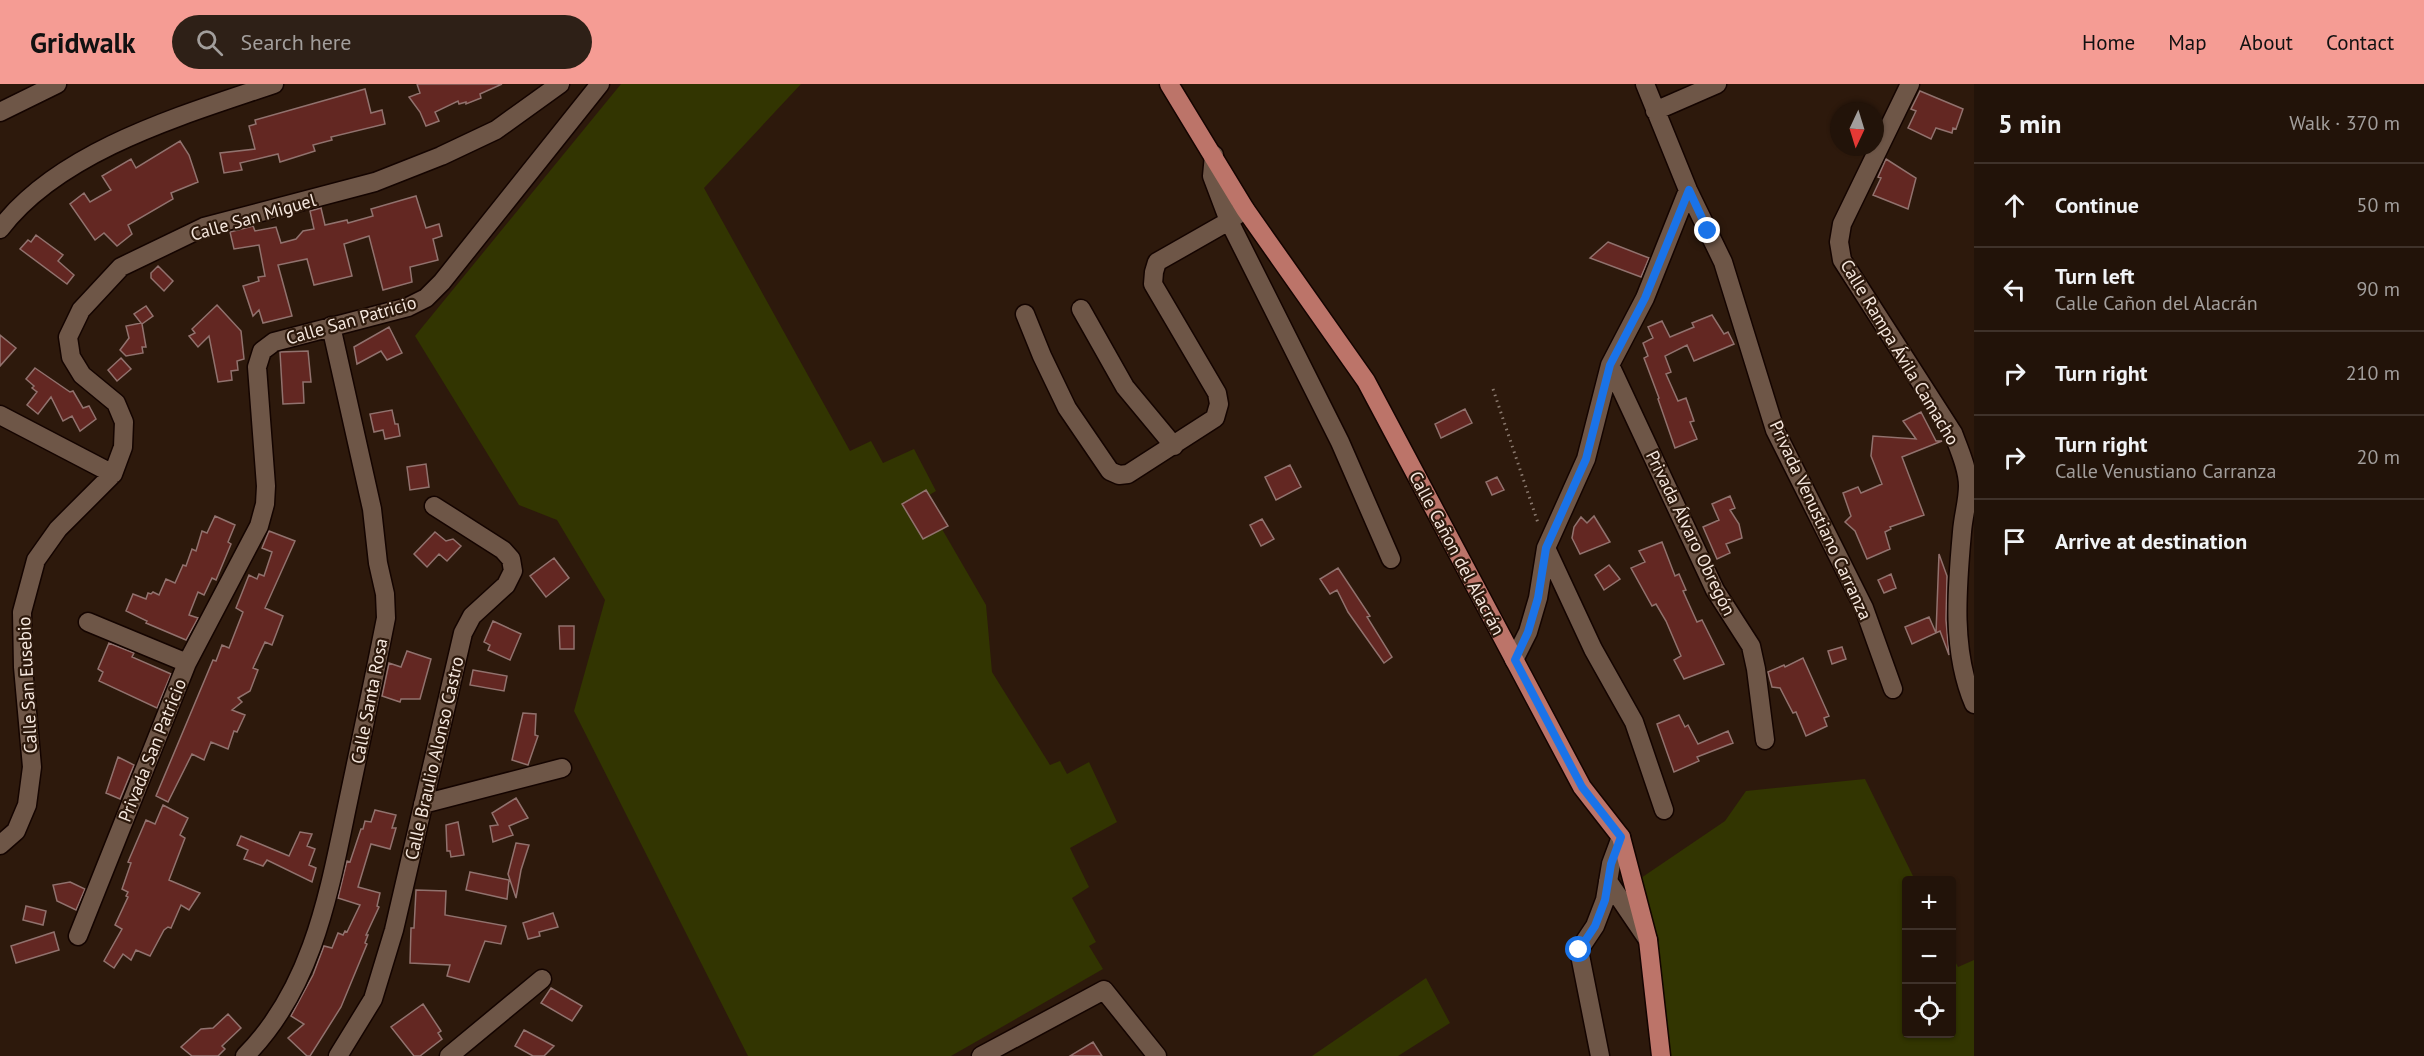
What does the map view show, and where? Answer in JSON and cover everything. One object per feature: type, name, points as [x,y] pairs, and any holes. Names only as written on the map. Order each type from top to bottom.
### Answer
[{"type":"main road","name":"Calle Cañon del Alacrán","points":[[1169,84],[1245,209],[1366,381],[1582,787],[1621,837],[1648,940],[1661,1056]]},
{"type":"street","points":[[0,112],[57,84]]},
{"type":"street","points":[[0,229],[28,197],[65,171],[125,138],[273,84]]},
{"type":"street","name":"Calle San Miguel","points":[[113,474],[123,447],[124,422],[116,403],[82,375],[71,357],[68,337],[81,310],[122,267],[204,227],[375,182],[441,156],[496,130],[560,84]]},
{"type":"street","name":"Calle San Patricio","points":[[187,663],[259,526],[265,504],[266,486],[257,367],[262,351],[274,342],[408,307],[426,298],[442,282],[600,84]]},
{"type":"street","name":"Privada Venustiano Carranza","points":[[1645,84],[1689,190],[1723,262],[1775,430],[1864,608],[1893,689]]},
{"type":"street","points":[[1655,111],[1718,84]]},
{"type":"street","name":"Calle Rampa Ávila Camacho","points":[[1910,84],[1842,224],[1839,242],[1842,260],[1953,433],[1962,458],[1968,485],[1958,584],[1959,653],[1965,684],[1974,704]]},
{"type":"street","points":[[1214,155],[1212,176],[1228,221],[1340,442],[1391,560]]},
{"type":"street","points":[[1515,660],[1528,632],[1538,598],[1546,548],[1586,459],[1610,365],[1645,298],[1689,190]]},
{"type":"street","points":[[1025,314],[1067,408],[1110,471],[1119,475],[1128,474],[1215,418],[1219,404],[1217,393],[1153,284],[1157,262],[1245,209]]},
{"type":"street","points":[[1082,309],[1125,387],[1174,446]]},
{"type":"street","name":"Calle Santa Rosa","points":[[245,1056],[262,1039],[306,964],[326,906],[386,618],[385,594],[378,564],[372,509],[331,326]]},
{"type":"street","name":"Privada Álvaro Obregón","points":[[1610,365],[1715,590],[1750,646],[1756,669],[1765,740]]},
{"type":"street","points":[[0,415],[113,474]]},
{"type":"street","name":"Calle San Eusebio","points":[[0,845],[15,831],[27,805],[32,767],[23,667],[22,612],[36,560],[58,529],[113,474]]},
{"type":"street","name":"Calle Braulio Alonso Castro","points":[[338,1056],[373,999],[394,930],[463,633],[472,616],[506,585],[513,571],[511,559],[503,550],[434,506]]},
{"type":"street","points":[[1546,548],[1593,649],[1634,722],[1664,810]]},
{"type":"street","name":"Privada San Patricio","points":[[78,936],[187,663],[88,622]]},
{"type":"street","points":[[423,804],[562,768]]},
{"type":"street","points":[[1600,1056],[1579,950],[1595,926],[1605,900],[1611,864],[1621,837]]},
{"type":"street","points":[[1608,881],[1648,940]]},
{"type":"street","points":[[449,1056],[542,979]]},
{"type":"street","points":[[981,1056],[1095,989],[1157,1056]]},
{"type":"path","points":[[1493,388],[1546,548]]},
{"type":"shaded area","points":[[621,84],[801,84],[704,188],[850,451],[871,441],[883,463],[914,449],[936,491],[924,498],[986,605],[992,672],[1050,765],[1060,761],[1067,774],[1089,762],[1117,822],[1070,848],[1089,887],[1072,898],[1096,942],[1089,946],[1103,969],[951,1056],[748,1056],[574,711],[605,600],[557,520],[519,505],[415,336]]},
{"type":"shaded area","points":[[1865,779],[1913,876],[1902,876],[1902,1038],[1956,1038],[1956,963],[1958,967],[1974,960],[1974,1056],[1661,1056],[1634,888],[1641,878],[1725,821],[1746,791]]},
{"type":"shaded area","points":[[1426,978],[1450,1023],[1398,1056],[1312,1056]]},
{"type":"building","points":[[417,84],[502,84],[480,94],[481,98],[466,104],[466,102],[459,104],[458,101],[435,112],[439,121],[426,126],[420,112],[409,97],[420,93]]},
{"type":"building","points":[[365,89],[371,113],[382,110],[385,124],[331,137],[332,140],[313,145],[315,151],[280,162],[278,154],[240,163],[242,170],[224,173],[220,153],[255,149],[249,126],[256,124],[255,120]]},
{"type":"building","points":[[1920,91],[1963,109],[1956,129],[1953,128],[1952,133],[1936,128],[1931,139],[1908,128],[1916,111],[1911,109]]},
{"type":"building","points":[[180,141],[189,155],[198,182],[171,193],[173,199],[128,225],[132,234],[117,246],[104,233],[95,240],[70,204],[84,193],[90,202],[111,190],[102,176],[131,159],[136,168]]},
{"type":"building","points":[[1886,159],[1916,178],[1908,209],[1873,195]]},
{"type":"building","points":[[416,196],[426,228],[439,224],[442,236],[433,239],[438,260],[410,267],[412,282],[383,290],[369,236],[344,244],[352,276],[314,285],[307,259],[278,265],[292,316],[263,323],[259,310],[253,316],[243,286],[259,281],[258,277],[265,276],[259,245],[234,249],[230,232],[253,226],[255,231],[276,227],[281,243],[296,239],[303,231],[314,229],[310,211],[321,208],[325,225],[347,220],[348,223],[373,216],[371,209]]},
{"type":"building","points":[[36,235],[63,255],[58,261],[74,275],[67,284],[20,249],[28,240],[31,242]]},
{"type":"building","points":[[1608,242],[1649,258],[1641,277],[1590,258]]},
{"type":"building","points":[[158,266],[173,281],[164,291],[151,278],[151,273]]},
{"type":"building","points":[[217,305],[241,331],[244,359],[237,361],[238,370],[231,371],[232,380],[218,382],[209,336],[198,347],[189,336],[195,333],[192,329]]},
{"type":"building","points":[[146,306],[153,316],[142,324],[146,347],[142,347],[143,353],[126,356],[120,350],[129,338],[126,326],[141,323],[134,314]]},
{"type":"building","points":[[1712,315],[1724,334],[1728,332],[1734,344],[1694,361],[1687,345],[1665,356],[1671,372],[1666,374],[1678,401],[1686,398],[1694,421],[1690,422],[1697,439],[1675,448],[1644,358],[1648,356],[1643,343],[1653,338],[1648,327],[1662,321],[1670,337],[1694,327],[1692,323]]},
{"type":"building","points":[[389,327],[402,353],[387,360],[381,351],[357,364],[354,347]]},
{"type":"building","points":[[0,335],[16,348],[0,366]]},
{"type":"building","points":[[308,351],[311,382],[303,382],[304,403],[283,404],[280,352]]},
{"type":"building","points":[[121,358],[131,369],[117,381],[108,370]]},
{"type":"building","points":[[35,368],[70,392],[73,391],[83,408],[89,406],[96,419],[80,431],[72,416],[63,421],[51,397],[38,414],[27,405],[37,392],[26,379]]},
{"type":"building","points":[[1465,409],[1472,423],[1441,438],[1435,424]]},
{"type":"building","points":[[392,410],[400,436],[385,439],[383,430],[374,432],[370,414]]},
{"type":"building","points":[[1921,412],[1936,441],[1942,441],[1902,457],[1924,515],[1890,527],[1891,529],[1885,532],[1890,549],[1867,559],[1855,531],[1845,522],[1851,516],[1843,493],[1858,487],[1861,493],[1882,484],[1871,456],[1873,436],[1916,439],[1903,421]]},
{"type":"building","points":[[426,464],[429,487],[410,490],[407,467]]},
{"type":"building","points":[[1290,465],[1301,487],[1276,500],[1265,477]]},
{"type":"building","points":[[1497,477],[1504,490],[1492,495],[1486,482]]},
{"type":"building","points":[[926,490],[948,526],[923,539],[902,504]]},
{"type":"building","points":[[1730,496],[1735,508],[1730,510],[1739,524],[1742,538],[1726,544],[1730,553],[1717,559],[1703,527],[1719,520],[1712,504]]},
{"type":"building","points":[[215,516],[235,525],[228,542],[231,544],[216,580],[212,578],[204,595],[198,592],[189,615],[198,618],[186,640],[146,623],[147,621],[126,611],[133,594],[146,599],[148,593],[153,592],[159,595],[166,579],[175,583],[183,565],[186,566],[192,549],[196,551],[202,531],[207,533]]},
{"type":"building","points":[[1594,516],[1610,542],[1580,554],[1572,538],[1574,527],[1581,517],[1587,523]]},
{"type":"building","points":[[1262,519],[1274,539],[1261,546],[1250,525]]},
{"type":"building","points":[[269,531],[295,541],[265,608],[283,616],[272,645],[265,642],[253,668],[258,670],[250,691],[238,698],[242,702],[232,710],[245,715],[237,732],[234,731],[228,749],[211,742],[204,760],[192,754],[168,802],[156,796],[213,660],[216,661],[222,645],[229,648],[243,612],[236,608],[249,575],[257,579],[259,574],[264,576],[272,552],[262,548]]},
{"type":"building","points":[[435,532],[446,541],[453,539],[461,546],[447,561],[439,554],[427,567],[414,554]]},
{"type":"building","points":[[1662,542],[1675,576],[1679,574],[1686,590],[1683,591],[1697,622],[1702,620],[1724,664],[1684,679],[1674,660],[1681,656],[1666,621],[1656,604],[1652,606],[1631,568],[1645,562],[1639,551]]},
{"type":"building","points":[[1939,554],[1947,576],[1946,620],[1949,655],[1940,631],[1936,633]]},
{"type":"building","points":[[554,558],[569,578],[546,597],[530,576]]},
{"type":"building","points":[[1609,565],[1620,579],[1604,590],[1595,575]]},
{"type":"building","points":[[1338,568],[1370,616],[1367,617],[1392,657],[1384,663],[1348,612],[1337,590],[1330,594],[1320,579]]},
{"type":"building","points":[[1891,574],[1896,588],[1884,593],[1878,580]]},
{"type":"building","points":[[1929,617],[1936,633],[1912,644],[1905,627]]},
{"type":"building","points":[[493,621],[521,634],[510,660],[488,650],[490,645],[484,642]]},
{"type":"building","points":[[559,626],[574,626],[574,649],[560,649]]},
{"type":"building","points":[[109,643],[134,653],[132,657],[171,674],[157,708],[99,681],[103,672],[98,669]]},
{"type":"building","points":[[1842,647],[1846,659],[1832,664],[1828,651]]},
{"type":"building","points":[[407,651],[431,659],[420,699],[401,699],[400,702],[382,696],[389,663],[401,667]]},
{"type":"building","points":[[1803,658],[1829,716],[1824,718],[1827,726],[1806,736],[1796,712],[1793,713],[1780,688],[1772,687],[1768,672]]},
{"type":"building","points":[[473,670],[507,676],[504,691],[470,685]]},
{"type":"building","points":[[523,713],[536,714],[535,735],[538,736],[528,765],[512,760]]},
{"type":"building","points":[[1679,715],[1685,727],[1688,725],[1698,744],[1728,731],[1733,743],[1697,757],[1699,761],[1674,772],[1657,724]]},
{"type":"building","points":[[118,757],[134,765],[120,799],[106,793]]},
{"type":"building","points":[[516,798],[528,818],[509,826],[513,835],[493,842],[490,826],[498,825],[492,813]]},
{"type":"building","points":[[163,805],[188,818],[180,835],[185,838],[169,880],[200,893],[189,910],[181,905],[171,928],[164,930],[150,956],[136,950],[131,960],[123,954],[114,968],[104,961],[122,929],[115,925],[128,897],[126,896],[128,892],[122,889],[131,863],[128,862],[146,820],[155,824]]},
{"type":"building","points":[[375,810],[396,815],[392,828],[396,828],[390,849],[371,844],[358,887],[380,893],[377,906],[379,907],[366,935],[368,935],[365,943],[367,944],[341,1007],[310,1056],[307,1056],[288,1038],[304,1024],[291,1016],[313,975],[324,946],[332,948],[338,933],[343,935],[345,931],[347,932],[360,905],[338,898],[347,861],[350,862],[365,821],[371,822]]},
{"type":"building","points":[[458,822],[464,855],[451,857],[450,851],[447,851],[446,825]]},
{"type":"building","points":[[300,832],[312,834],[307,846],[315,849],[309,865],[316,868],[312,882],[267,860],[263,866],[244,859],[248,850],[237,845],[241,836],[289,856]]},
{"type":"building","points":[[516,843],[529,845],[521,870],[516,898],[508,874]]},
{"type":"building","points":[[470,872],[509,880],[507,899],[466,890]]},
{"type":"building","points":[[70,882],[85,889],[76,910],[57,901],[53,885]]},
{"type":"building","points":[[416,890],[446,891],[445,915],[506,926],[501,944],[485,941],[469,982],[447,976],[450,965],[410,963],[411,928],[414,928]]},
{"type":"building","points":[[26,906],[46,911],[43,925],[23,920]]},
{"type":"building","points":[[553,913],[558,927],[539,932],[540,936],[528,939],[523,923]]},
{"type":"building","points":[[54,932],[59,950],[16,963],[11,946]]},
{"type":"building","points":[[551,988],[582,1006],[572,1021],[541,1003]]},
{"type":"building","points":[[423,1004],[441,1031],[438,1033],[442,1039],[420,1056],[414,1056],[391,1027]]},
{"type":"building","points":[[228,1014],[241,1028],[222,1046],[225,1049],[218,1056],[192,1056],[181,1047],[201,1029],[213,1028]]},
{"type":"building","points":[[524,1030],[554,1046],[544,1056],[533,1056],[515,1046]]},
{"type":"building","points":[[1093,1042],[1102,1056],[1070,1056]]},
{"type":"route","points":[[1579,950],[1595,926],[1605,900],[1611,864],[1621,837],[1582,787],[1515,660],[1528,632],[1538,598],[1546,548],[1586,459],[1610,365],[1645,298],[1689,190],[1708,231]]}]
